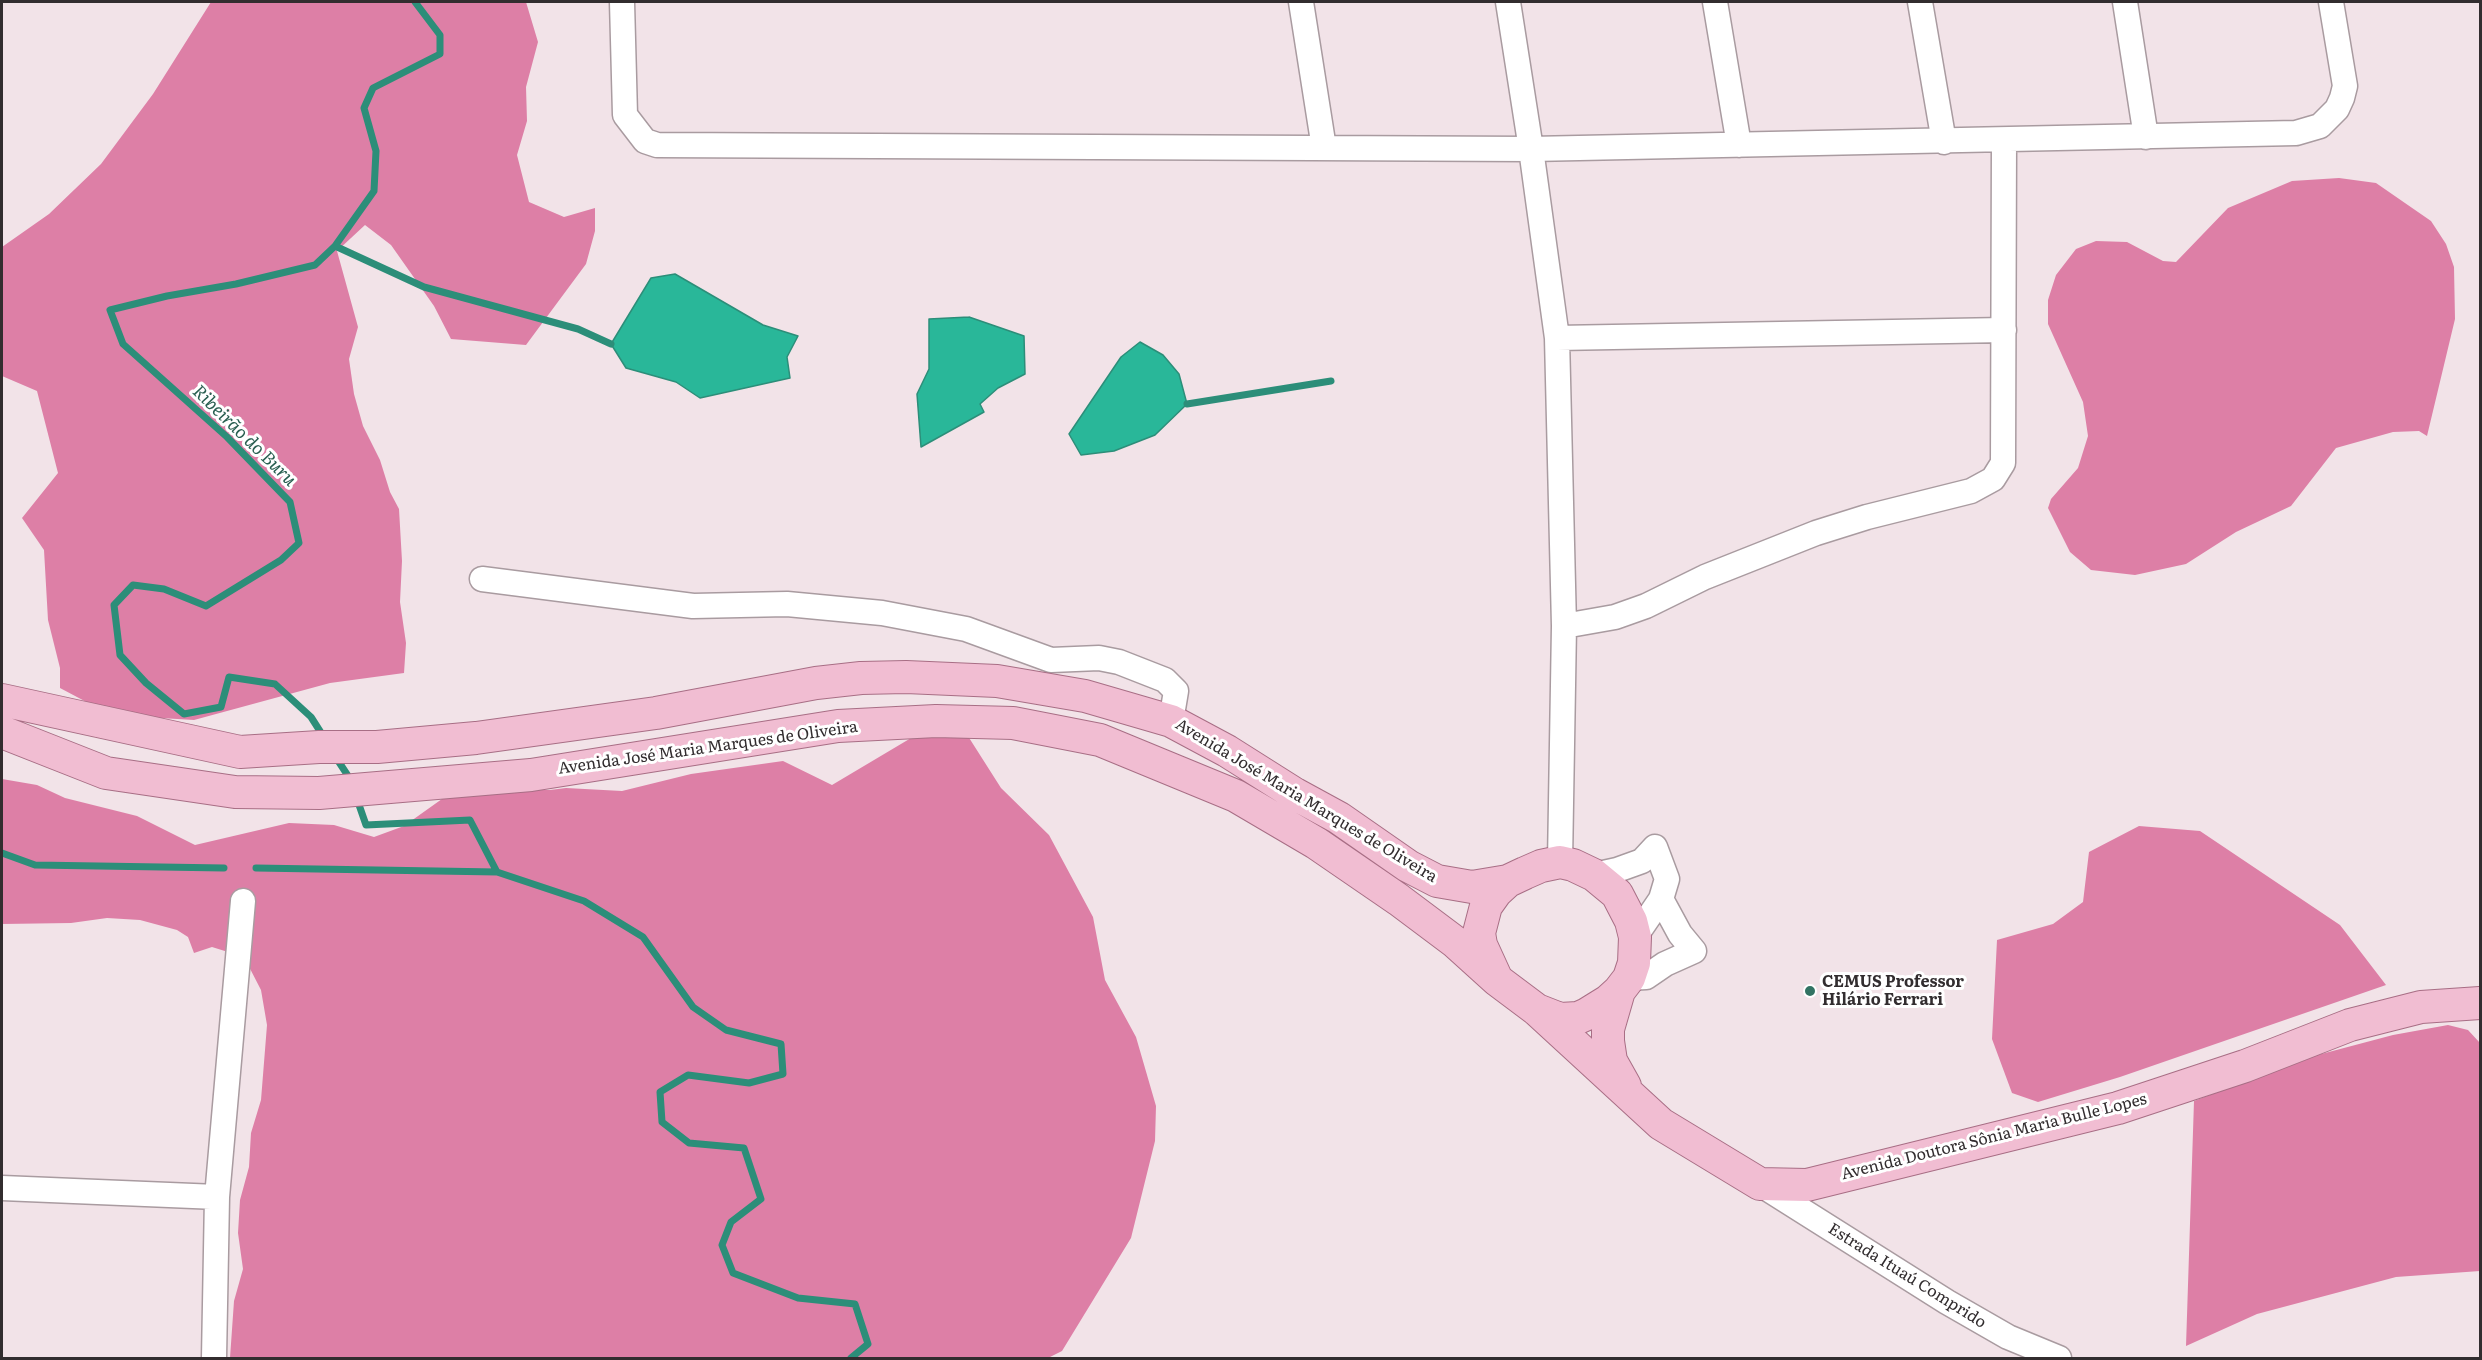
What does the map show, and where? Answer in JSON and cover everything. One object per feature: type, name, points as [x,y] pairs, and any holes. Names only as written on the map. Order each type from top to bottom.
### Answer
[{"type":"main road","name":"Avenida José Maria Marques de Oliveira","points":[[2,700],[240,752],[377,747],[531,731],[656,713],[816,683],[906,677],[974,679],[1042,687],[1118,705],[1171,721],[1227,751],[1295,794],[1339,818],[1422,874],[1454,885],[1472,886],[1508,881]]},
{"type":"main road","name":"Avenida José Maria Marques de Oliveira","points":[[2,732],[106,773],[235,792],[319,793],[531,775],[838,726],[936,721],[1013,723],[1100,740],[1236,796],[1316,843],[1399,900],[1455,942],[1497,980]]},
{"type":"main road","points":[[1560,862],[1581,867],[1594,875],[1617,894],[1631,921],[1635,937],[1634,963],[1624,985],[1594,1011],[1578,1018],[1560,1019],[1537,1010],[1497,980],[1481,945],[1479,933],[1486,906],[1508,881],[1541,866],[1560,862]]},
{"type":"main road","name":"Avenida Doutora Sônia Maria Bulle Lopes","points":[[1624,985],[1608,1029],[1608,1049],[1611,1061],[1629,1095]]},
{"type":"main road","name":"Avenida Doutora Sônia Maria Bulle Lopes","points":[[1537,1010],[1661,1124],[1760,1184],[1807,1185],[2118,1108],[2245,1066],[2350,1025],[2421,1007],[2481,1003]]},
{"type":"street","points":[[622,2],[625,115],[645,141],[657,146],[1324,148],[1531,148],[1944,142],[2296,133],[2320,126],[2337,109],[2345,86],[2331,2]]},
{"type":"street","points":[[1301,2],[1324,148]]},
{"type":"street","points":[[1508,2],[1557,338],[1564,626],[1560,862]]},
{"type":"street","points":[[1715,2],[1739,145]]},
{"type":"street","points":[[1920,2],[1944,142]]},
{"type":"street","points":[[2125,2],[2146,137]]},
{"type":"street","points":[[1564,626],[1615,616],[1646,606],[1705,577],[1816,533],[1888,511],[1971,491],[1986,485],[1993,479],[2003,464],[2004,141]]},
{"type":"street","points":[[1557,338],[2004,330]]},
{"type":"street","points":[[482,579],[693,606],[787,604],[882,613],[966,628],[1051,660],[1099,658],[1119,662],[1165,680],[1176,690],[1171,721]]},
{"type":"street","points":[[1594,875],[1642,861],[1655,847],[1667,879],[1661,899],[1635,937]]},
{"type":"street","points":[[1624,985],[1646,977],[1665,963],[1694,951],[1680,934],[1661,899]]},
{"type":"street","points":[[214,1359],[217,1197],[243,901]]},
{"type":"street","name":"Estrada Ituaú Comprido","points":[[1760,1184],[1977,1320],[2008,1337],[2059,1359]]},
{"type":"street","points":[[2,1188],[217,1197]]},
{"type":"shaded area","points":[[211,2],[526,2],[538,42],[526,87],[527,121],[517,155],[529,202],[564,217],[595,208],[595,231],[586,264],[526,345],[451,339],[434,306],[391,245],[365,225],[337,251],[358,327],[349,359],[354,394],[363,426],[380,460],[390,492],[399,509],[402,561],[400,602],[406,643],[404,673],[330,683],[194,720],[127,716],[94,706],[60,688],[60,668],[48,620],[44,550],[22,518],[58,473],[37,391],[2,376],[2,247],[49,214],[101,164],[153,94]]},
{"type":"shaded area","points":[[2339,178],[2376,183],[2431,221],[2446,244],[2454,267],[2455,319],[2427,436],[2419,431],[2393,432],[2336,448],[2291,506],[2236,532],[2186,564],[2135,575],[2091,570],[2070,552],[2048,508],[2051,499],[2078,468],[2088,436],[2083,402],[2048,324],[2048,300],[2056,275],[2076,249],[2096,241],[2127,242],[2163,261],[2176,262],[2228,208],[2292,181]]},
{"type":"shaded area","points":[[675,274],[763,325],[798,336],[787,357],[790,378],[700,398],[676,382],[626,368],[611,344],[651,278]]},
{"type":"shaded area","points":[[969,317],[1024,336],[1025,374],[998,388],[980,404],[984,412],[921,447],[917,394],[929,369],[929,319]]},
{"type":"shaded area","points":[[1140,342],[1163,355],[1179,374],[1187,404],[1155,435],[1114,451],[1081,455],[1069,434],[1121,357]]},
{"type":"shaded area","points":[[943,719],[966,733],[1001,788],[1049,835],[1093,917],[1105,980],[1136,1037],[1156,1106],[1155,1141],[1131,1238],[1062,1351],[1048,1358],[230,1358],[234,1301],[243,1269],[238,1233],[240,1200],[249,1167],[251,1133],[261,1100],[267,1025],[261,990],[244,957],[212,947],[194,953],[188,937],[177,930],[140,920],[107,918],[71,923],[2,924],[2,779],[37,785],[65,798],[137,816],[195,845],[289,823],[334,825],[374,837],[404,826],[456,789],[550,790],[566,788],[622,791],[691,774],[783,761],[832,785]]},
{"type":"shaded area","points":[[2139,826],[2200,831],[2340,925],[2386,985],[2120,1077],[2038,1102],[2012,1093],[1992,1039],[1997,940],[2053,924],[2083,902],[2089,852]]},
{"type":"shaded area","points":[[2448,1025],[2468,1030],[2480,1043],[2480,1271],[2396,1277],[2257,1314],[2186,1346],[2194,1101],[2310,1057],[2393,1035]]},
{"type":"waterway","name":"Ribeirão do Buru","points":[[325,739],[311,717],[275,684],[229,677],[221,707],[184,714],[146,683],[120,655],[114,605],[133,585],[164,589],[206,606],[281,560],[299,543],[290,502],[227,437],[123,344],[110,310],[315,265],[335,246],[374,191],[376,151],[364,108],[373,88],[440,54],[440,35],[415,2]]},
{"type":"waterway","points":[[335,246],[424,287],[578,329],[611,344]]},
{"type":"waterway","points":[[1187,404],[1331,381]]},
{"type":"waterway","name":"Ribeirão do Buru","points":[[335,756],[352,782]]},
{"type":"waterway","name":"Ribeirão do Buru","points":[[357,799],[366,825],[470,820],[497,872],[584,901],[643,937],[693,1007],[726,1030],[781,1044],[783,1074],[749,1083],[688,1075],[660,1092],[662,1122],[689,1143],[744,1148],[761,1199],[731,1222],[722,1245],[733,1273],[798,1298],[855,1304],[868,1344],[851,1358]]},
{"type":"waterway","points":[[2,853],[35,865],[224,868]]},
{"type":"waterway","points":[[256,868],[497,872]]},
{"type":"place","name":"CEMUS Professor Hilário Ferrari","points":[[1810,991]]}]
